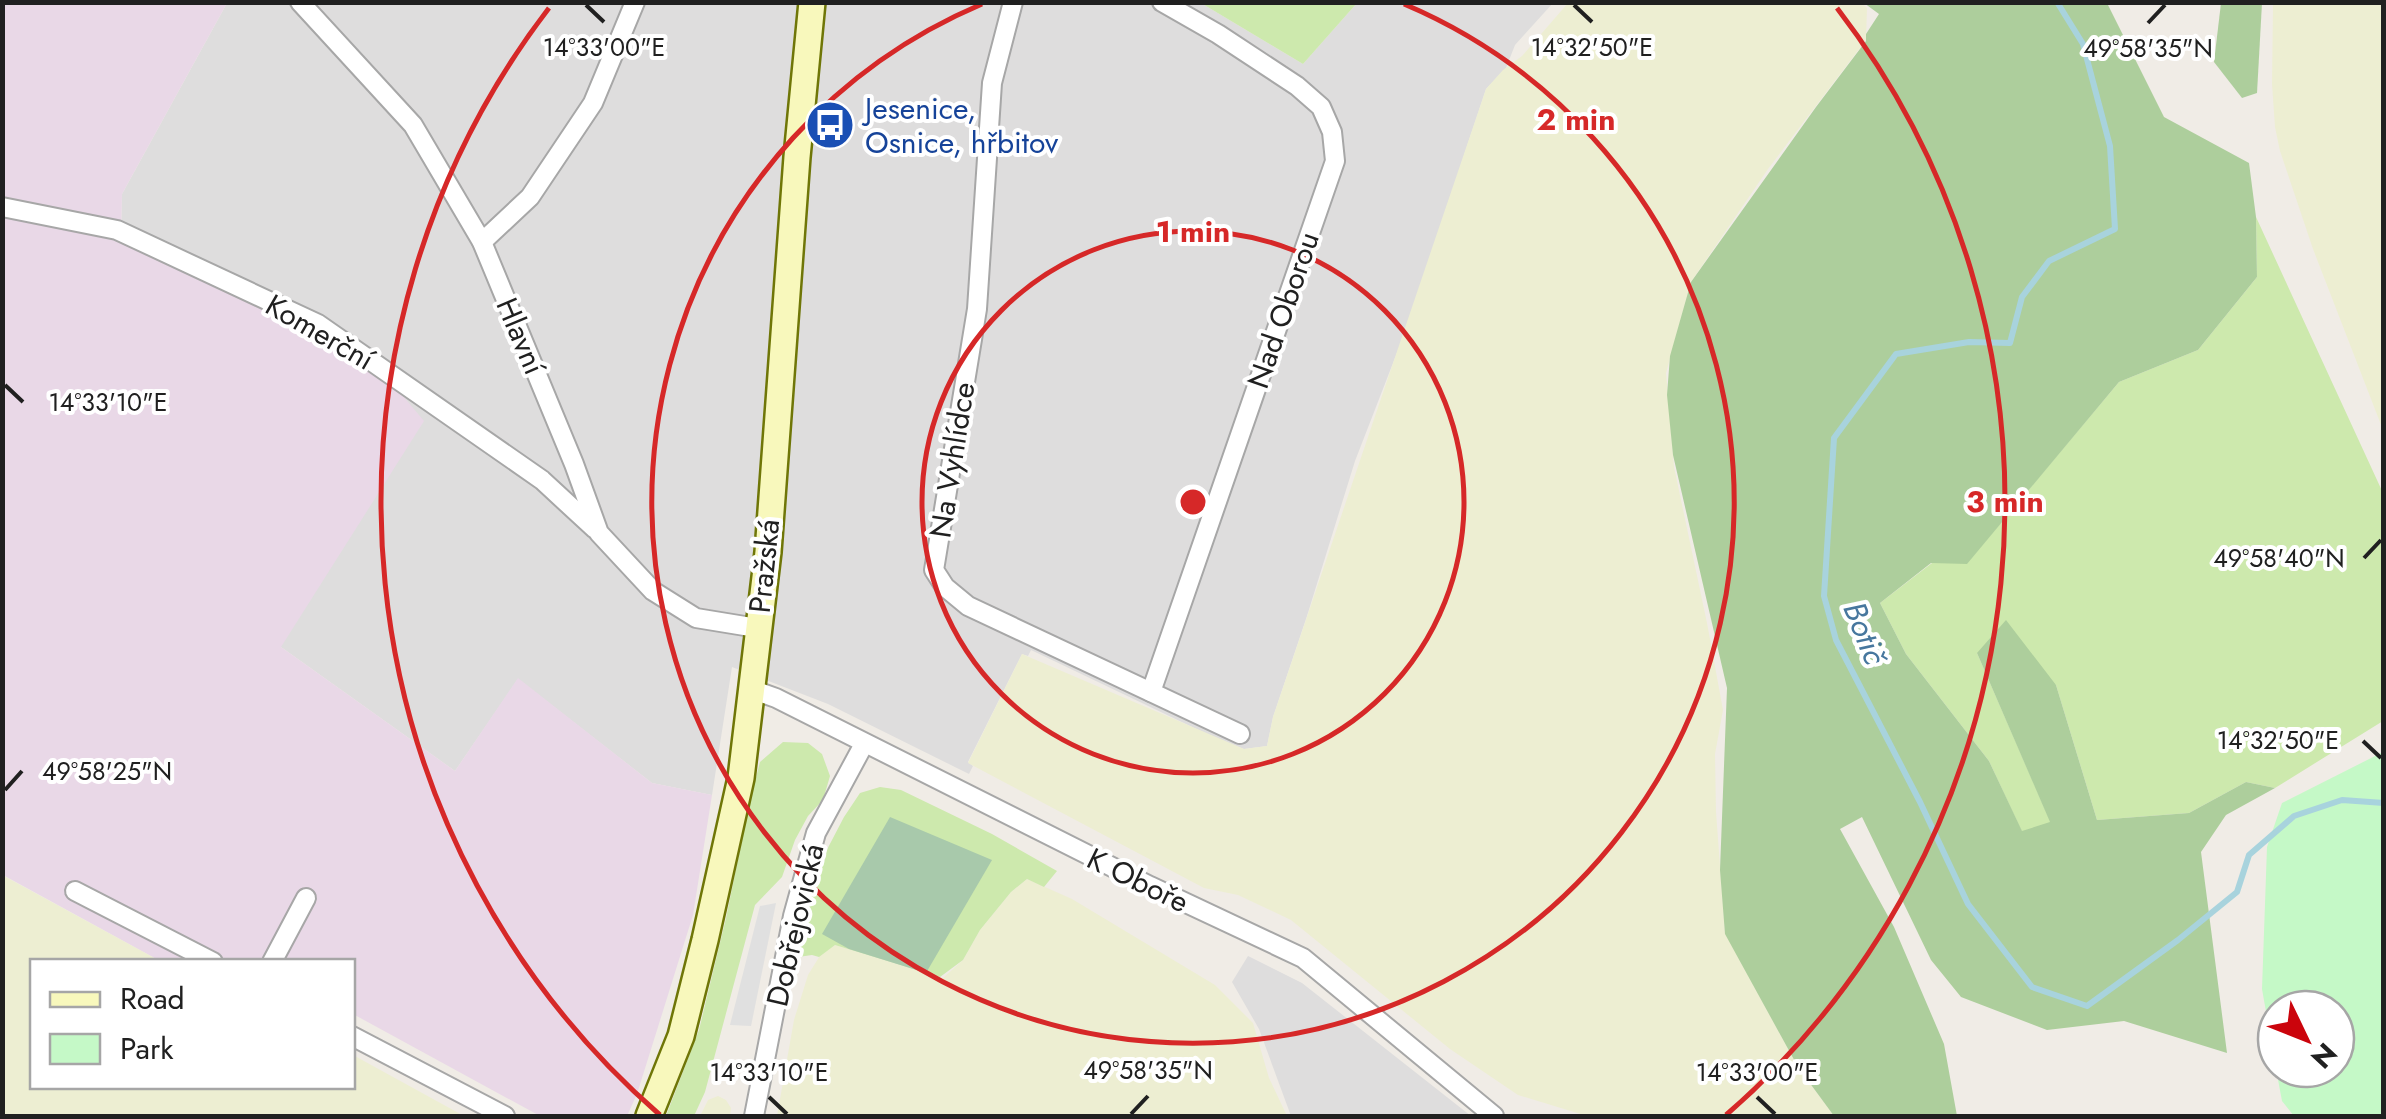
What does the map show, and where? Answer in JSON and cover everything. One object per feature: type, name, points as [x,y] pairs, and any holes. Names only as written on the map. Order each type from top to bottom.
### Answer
[{"type":"main road","name":"Pražská","points":[[649,1116],[682,1036],[741,778],[768,552],[812,2]]},
{"type":"street","name":"Hlavní","points":[[300,2],[414,125],[482,242],[600,533],[652,591],[696,618],[757,628]]},
{"type":"street","points":[[482,242],[530,197],[593,103],[634,2]]},
{"type":"street","name":"Na Vyhlídce","points":[[1013,2],[992,83],[977,309],[934,570],[945,587],[968,606],[1240,734]]},
{"type":"street","name":"Nad Oborou","points":[[1151,692],[1335,161],[1332,132],[1321,106],[1234,44],[1162,2]]},
{"type":"street","name":"Komerční","points":[[2,207],[117,230],[318,324],[542,480],[600,533]]},
{"type":"street","name":"K Oboře","points":[[751,689],[1304,958],[1491,1114]]},
{"type":"street","name":"Dobřejovická","points":[[754,1116],[793,916],[816,833],[864,744]]},
{"type":"street","points":[[75,891],[207,959]]},
{"type":"street","points":[[274,959],[306,898]]},
{"type":"street","points":[[355,1038],[505,1116]]},
{"type":"street","points":[[1491,1114],[1514,1116]]},
{"type":"shaded area","points":[[3,3],[227,3],[122,194],[121,243],[303,326],[387,377],[424,421],[281,647],[455,771],[518,678],[652,783],[712,795],[693,915],[627,1116],[540,1116],[355,1015],[355,959],[156,959],[3,875]]},
{"type":"shaded area","points":[[227,3],[1201,3],[1303,64],[1357,3],[1553,3],[1515,45],[1506,68],[1486,89],[1407,327],[1355,461],[1267,746],[1244,749],[1209,735],[1031,650],[1028,656],[1022,654],[968,762],[973,766],[969,774],[828,704],[732,667],[712,795],[652,783],[518,679],[455,771],[281,647],[121,243],[122,194]]},
{"type":"shaded area","points":[[776,903],[751,1026],[730,1025],[760,906]]},
{"type":"shaded area","points":[[1248,956],[1302,983],[1471,1116],[1291,1116],[1259,1029],[1232,982]]},
{"type":"green space","points":[[1861,2],[1867,8],[1866,40],[1768,169],[1691,282],[1666,373],[1674,467],[1723,710],[1715,754],[1725,933],[1798,1067],[1834,1116],[1587,1116],[1518,1095],[1450,1049],[1291,920],[1238,895],[1204,888],[968,763],[1022,654],[1244,749],[1267,746],[1273,717],[1486,89],[1522,56],[1568,3]]},
{"type":"green space","points":[[1201,3],[1357,3],[1303,64]]},
{"type":"green space","points":[[1864,3],[2107,3],[2164,117],[2249,163],[2256,217],[2257,277],[2198,350],[2119,382],[1967,564],[1931,563],[1880,603],[1906,654],[1989,761],[2022,831],[2050,822],[1977,653],[2006,620],[2056,685],[2097,820],[2189,813],[2246,782],[2275,788],[2226,815],[2201,852],[2227,1053],[2124,1021],[2047,1030],[1961,997],[1931,960],[1862,817],[1840,829],[1894,927],[1944,1044],[1957,1116],[1834,1116],[1798,1067],[1725,934],[1720,870],[1727,688],[1673,455],[1667,395],[1670,356],[1691,282],[1866,41],[1866,34],[1879,14]]},
{"type":"green space","points":[[2221,3],[2262,3],[2257,93],[2242,98],[2214,62]]},
{"type":"green space","points":[[2273,3],[2383,3],[2383,430],[2280,151],[2272,84]]},
{"type":"green space","points":[[2256,217],[2383,493],[2383,721],[2275,788],[2246,782],[2189,813],[2097,820],[2056,685],[1977,653],[2051,823],[2022,832],[1989,761],[1906,654],[1880,603],[1932,563],[1967,563],[2119,382],[2198,350],[2257,277]]},
{"type":"green space","points":[[783,742],[808,743],[822,754],[830,776],[823,800],[808,816],[795,840],[782,877],[755,905],[705,1092],[694,1116],[666,1116],[699,1030],[760,762]]},
{"type":"green space","points":[[2383,752],[2383,1116],[2294,1116],[2282,1101],[2280,1089],[2356,1089],[2356,989],[2262,989],[2267,847],[2282,803]]},
{"type":"green space","points":[[880,787],[901,790],[1057,871],[1044,887],[1027,879],[1011,892],[980,930],[963,960],[940,977],[835,945],[819,957],[798,957],[804,916],[820,863],[860,793]]},
{"type":"green space","points":[[890,817],[992,860],[926,973],[849,949],[822,934]]},
{"type":"green space","points":[[2,875],[156,959],[30,959],[30,1089],[355,1089],[355,1056],[464,1116],[3,1116]]},
{"type":"green space","points":[[1027,879],[1072,899],[1215,985],[1253,1023],[1269,1078],[1287,1116],[777,1116],[794,1020],[808,975],[821,954],[835,945],[943,978],[963,960],[980,930],[1011,892]]},
{"type":"green space","points":[[718,1096],[731,1108],[730,1116],[700,1116],[708,1100]]},
{"type":"waterway","name":"Botič","points":[[2057,2],[2083,44],[2110,146],[2115,229],[2049,261],[2022,297],[2010,343],[1969,342],[1896,354],[1834,438],[1824,596],[1836,640],[1968,904],[2032,987],[2087,1006],[2237,892],[2249,855],[2294,816],[2342,800],[2384,803]]},
{"type":"place","name":"Jesenice, Osnice, hřbitov","points":[[830,125]]}]
